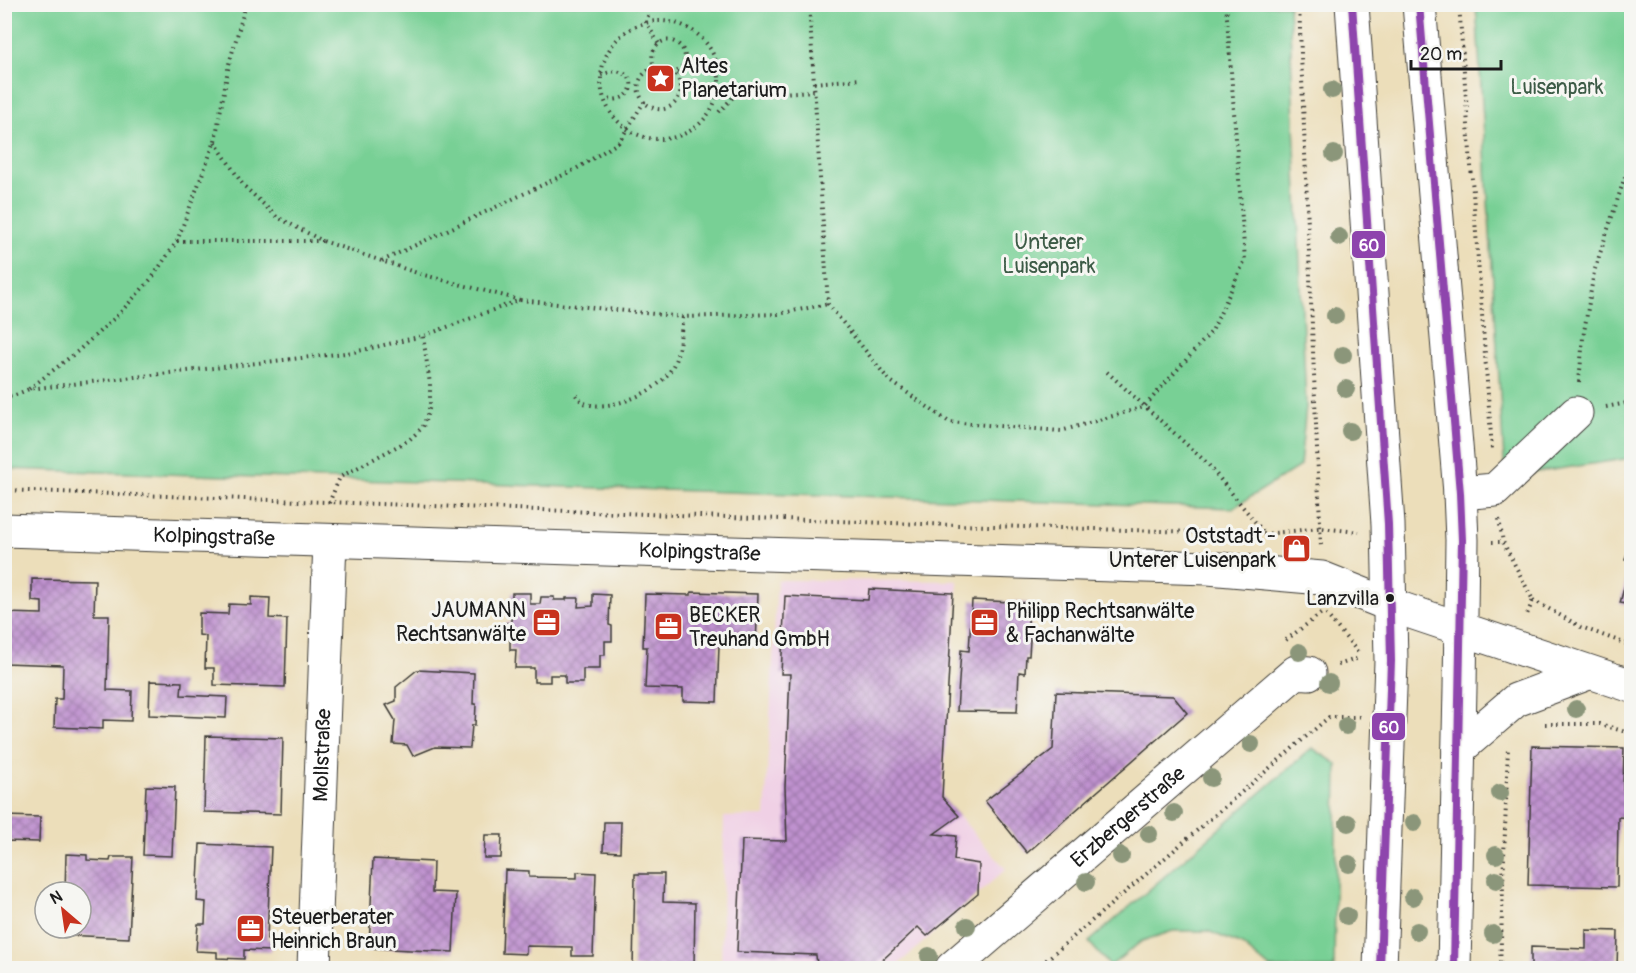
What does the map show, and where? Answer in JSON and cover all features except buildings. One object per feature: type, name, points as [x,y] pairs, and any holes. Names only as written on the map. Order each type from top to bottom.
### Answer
[{"type":"street","points":[[1352,4],[1388,524],[1391,661],[1380,969]]},
{"type":"street","points":[[1419,4],[1461,493],[1454,969]]},
{"type":"street","points":[[1461,493],[1495,490],[1576,413]]},
{"type":"street","name":"Kolpingstraße","points":[[4,530],[1208,568],[1299,575],[1322,578],[1588,673],[1632,686]]},
{"type":"street","name":"Mollstraße","points":[[314,969],[330,541]]},
{"type":"street","name":"Erzbergerstraße","points":[[961,965],[1296,672],[1309,673]]},
{"type":"street","points":[[1459,749],[1515,700],[1588,673]]},
{"type":"path","points":[[4,398],[29,389],[78,351],[118,315],[152,278],[177,241],[215,141],[229,64],[246,4]]},
{"type":"path","points":[[652,4],[646,22],[659,44]]},
{"type":"path","points":[[809,4],[828,304],[889,380],[949,422],[1061,431],[1144,407],[1212,331],[1245,260],[1226,4]]},
{"type":"path","points":[[4,489],[900,523],[1265,534],[1320,528],[1299,4]]},
{"type":"path","points":[[1459,4],[1495,490],[1503,542]]},
{"type":"path","points":[[646,22],[674,22],[688,28],[701,38],[713,54],[718,71],[718,89],[714,104],[703,120],[687,132],[671,138],[653,138],[634,133],[619,122],[605,99],[602,75],[606,56],[617,40],[632,28],[646,22]]},
{"type":"path","points":[[664,41],[678,44],[684,52],[684,63],[682,68],[675,73],[681,86],[681,93],[672,105],[666,109],[651,108],[638,93],[638,87],[642,74],[654,67],[653,52],[659,44],[664,41]]},
{"type":"path","points":[[602,75],[622,72],[630,79],[631,86],[629,94],[621,100],[605,99]]},
{"type":"path","points":[[814,83],[861,79]]},
{"type":"path","points":[[631,86],[638,87]]},
{"type":"path","points":[[719,112],[736,94],[755,89],[781,93],[814,90]]},
{"type":"path","points":[[382,261],[576,169],[619,142],[644,102]]},
{"type":"path","points":[[215,141],[243,185],[277,217],[323,241],[420,274],[520,300],[683,317],[778,314],[828,304]]},
{"type":"path","points":[[1576,413],[1583,338],[1594,272],[1632,155]]},
{"type":"path","points":[[177,241],[323,241]]},
{"type":"path","points":[[29,389],[354,352],[423,336],[520,300]]},
{"type":"path","points":[[576,395],[582,402],[602,406],[627,401],[652,389],[669,373],[676,358],[683,317]]},
{"type":"path","points":[[340,477],[409,440],[423,427],[430,406],[430,384],[423,336]]},
{"type":"path","points":[[1107,372],[1207,463],[1265,534]]},
{"type":"path","points":[[1533,600],[1581,627],[1632,646]]},
{"type":"path","points":[[1037,969],[1329,717],[1361,717]]},
{"type":"path","points":[[1534,724],[1600,724],[1632,734]]},
{"type":"path","points":[[1500,969],[1508,748],[1513,740]]},
{"type":"shaded area","points":[[777,580],[958,581],[942,797],[1006,869],[894,968],[721,968],[724,817],[765,816]]},
{"type":"green space","name":"Unterer Luisenpark","points":[[5,4],[1289,5],[1306,406],[1300,466],[1233,508],[5,469]]},
{"type":"green space","name":"Luisenpark","points":[[1476,5],[1631,5],[1631,458],[1505,477]]},
{"type":"green space","points":[[1312,748],[1337,764],[1334,968],[1270,968],[1242,945],[1208,931],[1173,931],[1142,941],[1110,966],[1089,942]]},
{"type":"transit line","name":"60","points":[[1352,4],[1388,524],[1391,661],[1380,968]]},
{"type":"transit line","name":"60","points":[[1419,4],[1462,540],[1454,968]]},
{"type":"place","name":"Altes Planetarium","points":[[660,78]]},
{"type":"place","name":"Oststadt - Unterer Luisenpark","points":[[1297,548]]},
{"type":"place","name":"Lanzvilla","points":[[1390,598]]},
{"type":"place","name":"JAUMANN Rechtsanwälte","points":[[547,622]]},
{"type":"place","name":"Philipp Rechtsanwälte & Fachanwälte","points":[[985,623]]},
{"type":"place","name":"BECKER Treuhand GmbH","points":[[668,627]]},
{"type":"place","name":"Steuerberater Heinrich Braun","points":[[250,929]]}]
